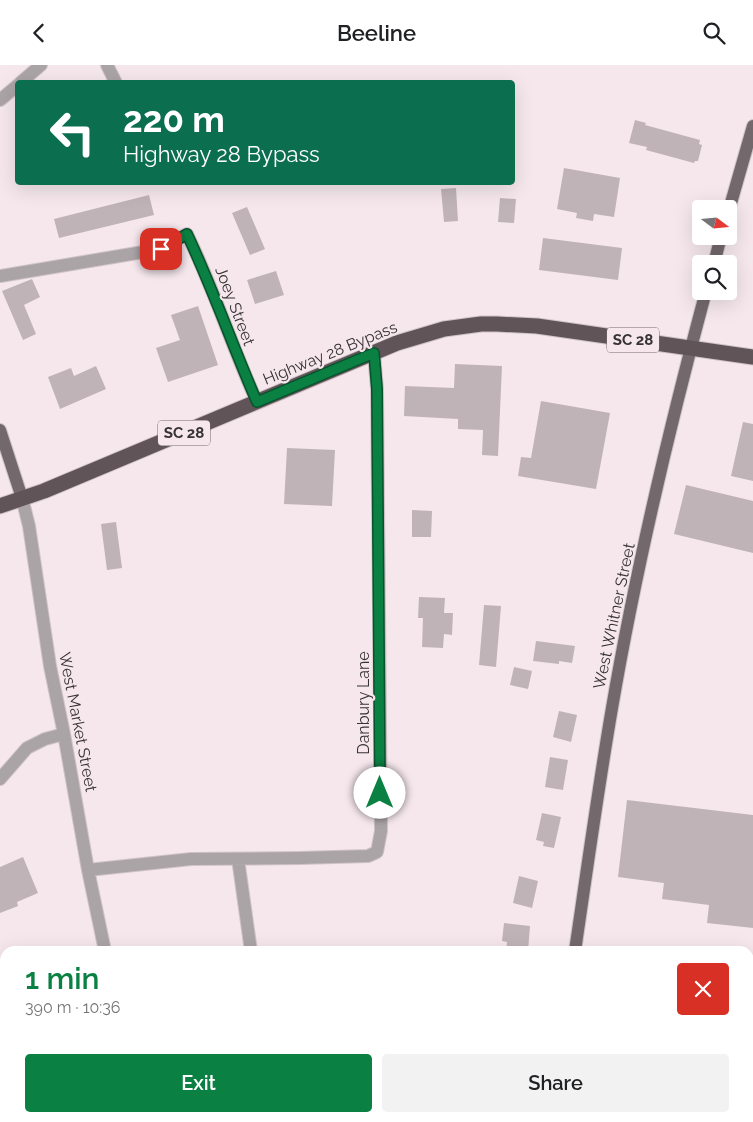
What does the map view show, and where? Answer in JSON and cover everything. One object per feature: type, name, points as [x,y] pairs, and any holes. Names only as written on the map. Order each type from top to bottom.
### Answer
[{"type":"highway","name":"Highway 28 Bypass","points":[[0,506],[22,499],[398,343],[444,329],[481,324],[537,327],[691,349]]},
{"type":"highway","name":"SC 28","points":[[691,349],[753,357]]},
{"type":"main road","points":[[732,200],[753,126]]},
{"type":"main road","name":"West Whitner Street","points":[[576,946],[612,707],[633,598],[704,300]]},
{"type":"main road","points":[[0,429],[22,499]]},
{"type":"street","points":[[24,80],[41,65]]},
{"type":"street","points":[[107,65],[114,80]]},
{"type":"street","points":[[0,100],[15,87]]},
{"type":"street","name":"Joey Street","points":[[0,276],[161,249],[187,234],[202,265],[236,355],[257,402]]},
{"type":"street","name":"Danbury Lane","points":[[88,870],[191,859],[368,856],[377,852],[380,821],[377,389],[374,353]]},
{"type":"street","name":"West Market Street","points":[[22,499],[30,526],[50,666],[104,946]]},
{"type":"street","points":[[0,779],[27,748],[45,739],[64,734]]},
{"type":"street","points":[[238,859],[250,946]]},
{"type":"building","points":[[635,120],[646,123],[645,125],[700,140],[699,144],[702,145],[698,161],[694,163],[646,150],[647,147],[629,143]]},
{"type":"building","points":[[564,168],[620,178],[614,217],[594,214],[593,221],[576,218],[577,213],[557,209]]},
{"type":"building","points":[[456,188],[458,221],[444,222],[441,189]]},
{"type":"building","points":[[149,195],[154,215],[59,238],[54,219]]},
{"type":"building","points":[[500,198],[516,199],[514,223],[498,222]]},
{"type":"building","points":[[247,207],[265,249],[250,255],[232,213]]},
{"type":"building","points":[[543,238],[622,248],[618,280],[539,270]]},
{"type":"building","points":[[276,271],[284,295],[255,304],[247,280]]},
{"type":"building","points":[[32,279],[40,297],[24,305],[36,334],[23,340],[2,291]]},
{"type":"building","points":[[198,306],[218,365],[168,382],[156,348],[180,340],[171,315]]},
{"type":"building","points":[[455,364],[502,366],[498,456],[482,455],[483,430],[458,429],[458,419],[404,416],[405,386],[454,388]]},
{"type":"building","points":[[96,366],[106,389],[60,409],[48,377],[71,368],[74,376]]},
{"type":"building","points":[[541,401],[610,413],[596,489],[518,476],[521,457],[531,458]]},
{"type":"building","points":[[743,422],[753,424],[753,481],[731,476]]},
{"type":"building","points":[[287,448],[335,450],[332,506],[284,504]]},
{"type":"building","points":[[686,485],[753,501],[753,553],[674,534]]},
{"type":"building","points":[[412,510],[432,511],[431,537],[412,537]]},
{"type":"building","points":[[116,522],[122,568],[107,570],[101,524]]},
{"type":"building","points":[[419,597],[445,598],[444,613],[453,613],[452,635],[444,634],[443,648],[422,647],[423,618],[418,618]]},
{"type":"building","points":[[484,605],[501,606],[496,667],[479,665]]},
{"type":"building","points":[[536,641],[575,646],[572,663],[559,661],[559,664],[533,661]]},
{"type":"building","points":[[514,667],[532,671],[528,689],[510,685]]},
{"type":"building","points":[[559,711],[577,715],[571,742],[553,737]]},
{"type":"building","points":[[550,757],[568,760],[563,790],[545,787]]},
{"type":"building","points":[[627,800],[753,815],[753,928],[707,923],[709,905],[662,899],[664,883],[618,877]]},
{"type":"building","points":[[542,813],[561,817],[554,848],[543,846],[544,842],[536,840]]},
{"type":"building","points":[[23,857],[38,893],[17,902],[18,906],[0,913],[0,867]]},
{"type":"building","points":[[519,876],[538,881],[532,908],[513,903]]},
{"type":"building","points":[[504,923],[530,926],[528,946],[507,946],[507,942],[502,941]]},
{"type":"route","points":[[161,249],[187,234],[202,265],[236,355],[257,402],[374,353],[377,389],[380,793]]}]
